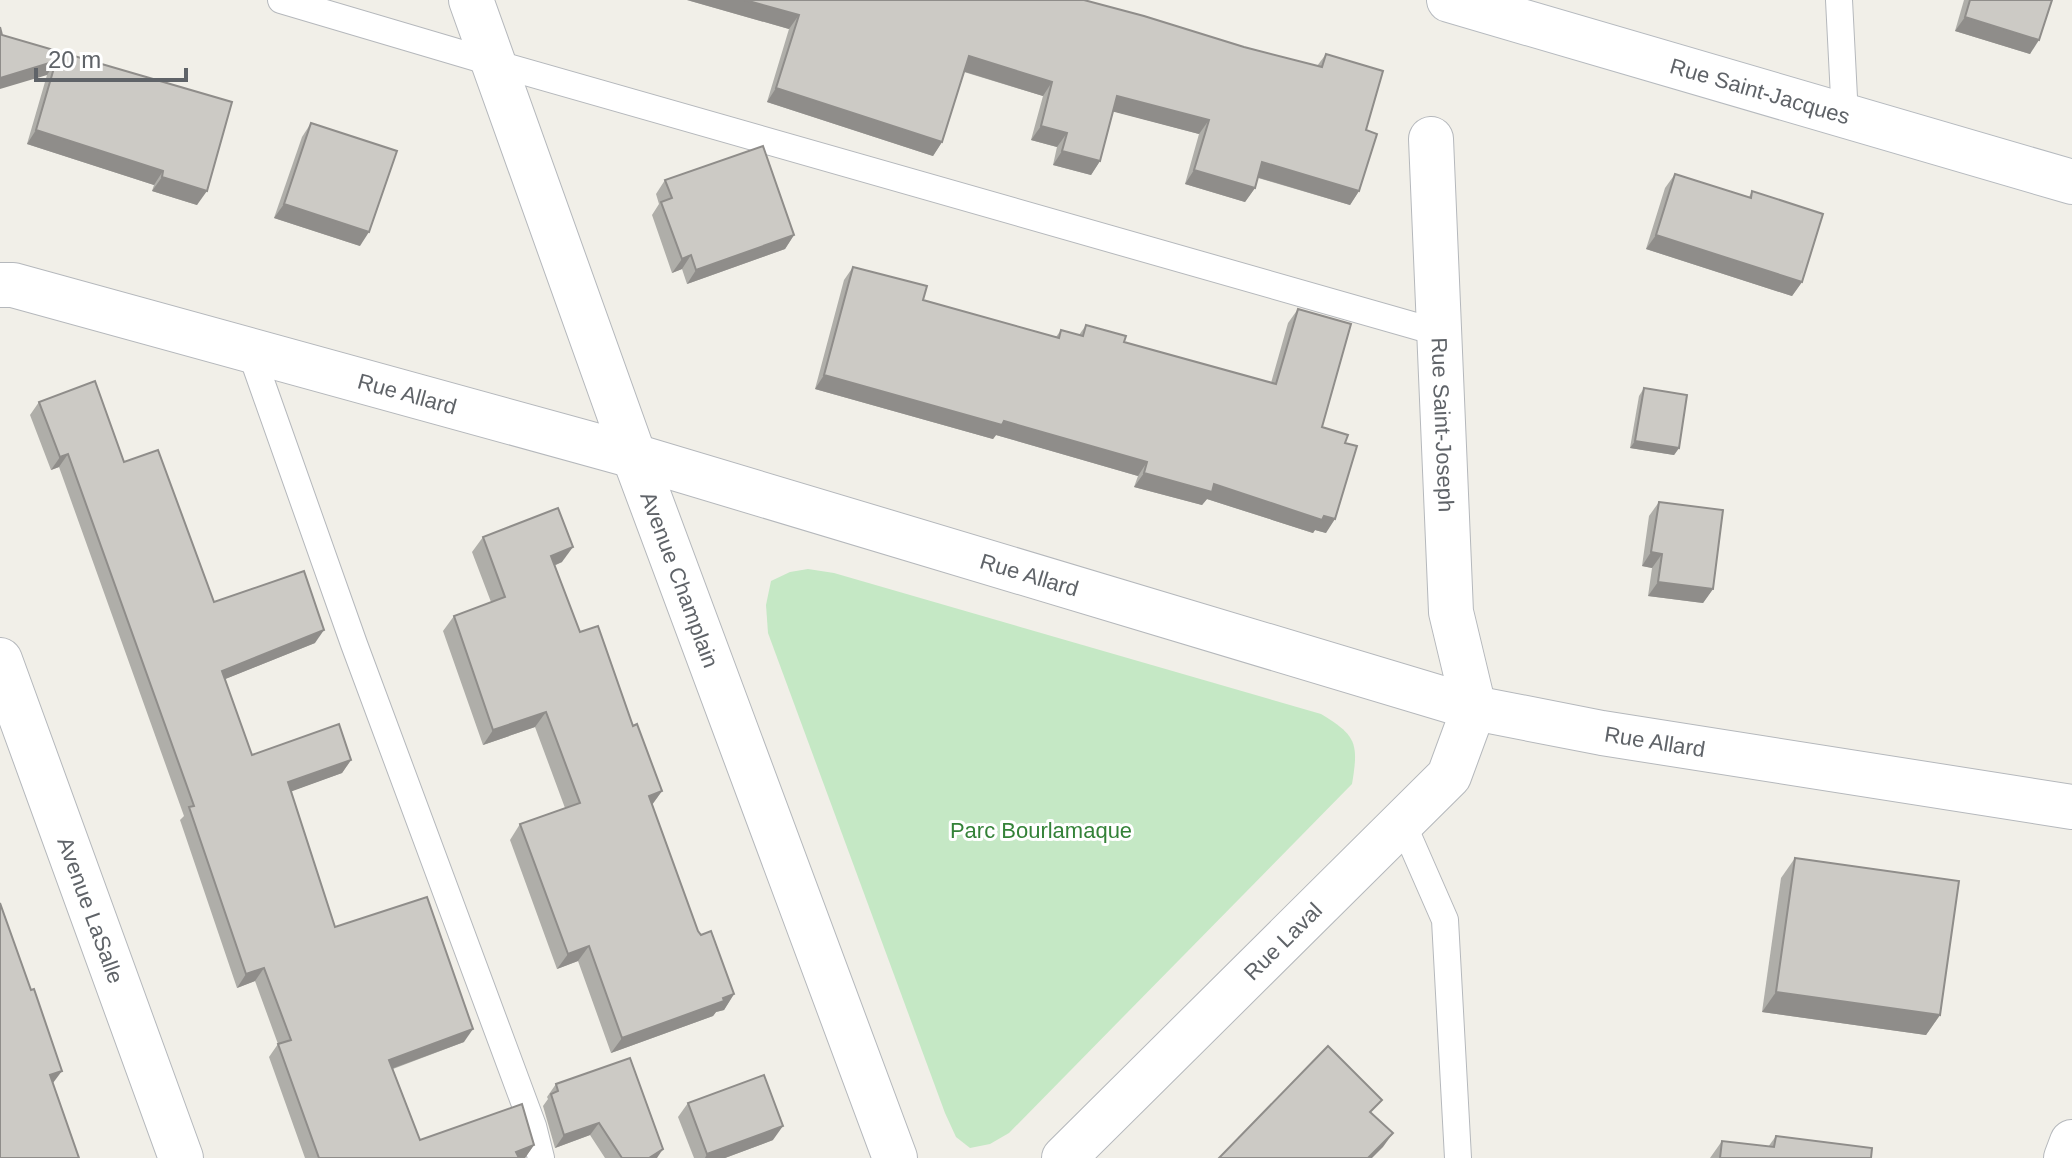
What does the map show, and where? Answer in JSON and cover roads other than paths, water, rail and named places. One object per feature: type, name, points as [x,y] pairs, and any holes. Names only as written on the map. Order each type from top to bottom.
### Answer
[{"type":"street","name":"Avenue Champlain","points":[[471,0],[634,456],[895,1158]]},
{"type":"street","name":"Rue Saint-Jacques","points":[[1449,0],[1537,13],[1845,117],[2072,182]]},
{"type":"street","name":"Rue Saint-Joseph","points":[[1431,139],[1451,612],[1474,708]]},
{"type":"street","name":"Rue Allard","points":[[0,285],[13,285],[634,456],[1474,708],[1602,733],[2072,807]]},
{"type":"street","name":"Avenue LaSalle","points":[[0,660],[181,1158]]},
{"type":"street","name":"Rue Laval","points":[[1064,1158],[1449,776],[1474,708]]},
{"type":"street","points":[[2066,1158],[2072,1142]]},
{"type":"lane","points":[[281,0],[1440,333]]},
{"type":"lane","points":[[1839,0],[1845,117]]},
{"type":"lane","points":[[250,350],[354,644],[533,1126],[541,1158]]},
{"type":"lane","points":[[1403,824],[1445,920],[1458,1158]]},
{"type":"park label","name":"Parc Bourlamaque","points":[[1041,830]]}]
